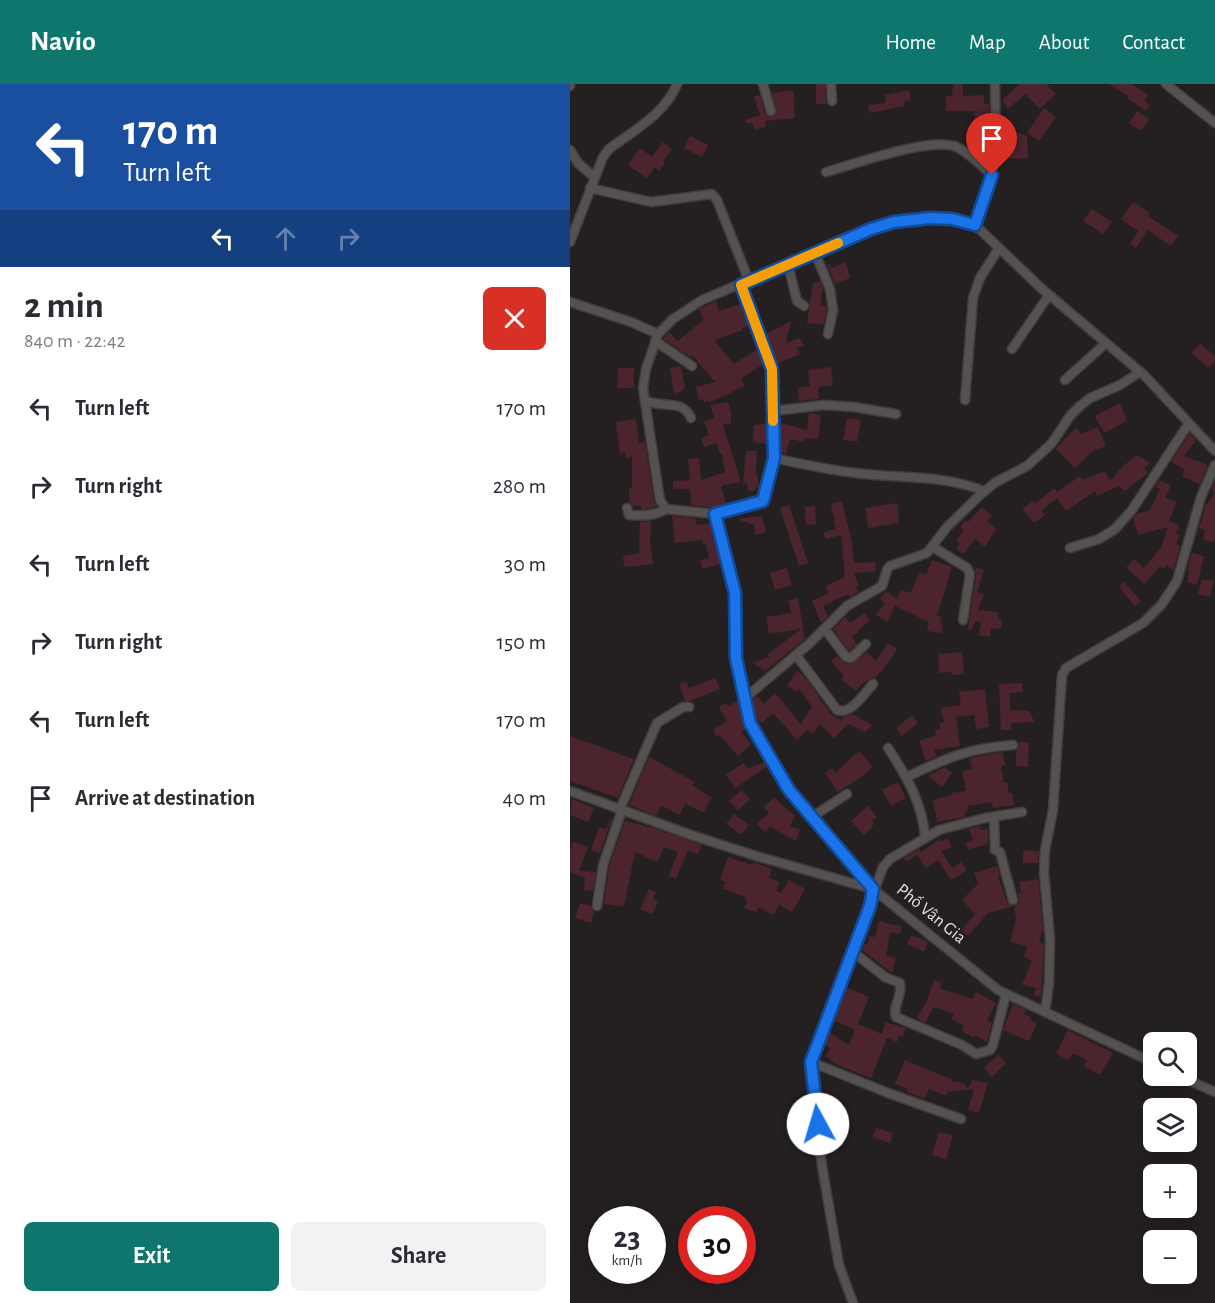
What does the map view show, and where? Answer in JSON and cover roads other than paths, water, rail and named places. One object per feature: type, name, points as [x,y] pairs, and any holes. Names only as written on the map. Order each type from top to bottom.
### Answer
[{"type":"street","points":[[570,242],[603,157],[609,149],[657,112],[673,95],[677,84]]},
{"type":"street","points":[[763,84],[771,111]]},
{"type":"street","points":[[831,84],[832,101]]},
{"type":"street","points":[[975,225],[992,175],[996,152],[995,84]]},
{"type":"street","points":[[1166,84],[1215,123]]},
{"type":"street","points":[[826,172],[910,149],[943,145],[956,147],[965,152],[992,175]]},
{"type":"street","points":[[570,150],[578,163],[594,177]]},
{"type":"street","points":[[590,188],[651,202],[712,194],[717,200],[772,369],[774,458],[763,501],[715,514],[666,508],[659,513],[642,516],[629,515],[627,508]]},
{"type":"street","points":[[666,508],[660,500],[644,388],[646,369],[657,337],[673,319],[702,300],[871,229],[894,222],[930,218],[952,219],[975,225],[1049,295],[1140,372],[1215,451]]},
{"type":"street","points":[[965,400],[973,298],[980,278],[999,248]]},
{"type":"street","points":[[815,253],[830,289],[833,310],[828,334]]},
{"type":"street","points":[[788,265],[797,301],[804,306]]},
{"type":"street","points":[[1012,349],[1049,295]]},
{"type":"street","points":[[570,302],[631,322],[657,337],[692,366]]},
{"type":"street","points":[[1065,380],[1106,343]]},
{"type":"street","points":[[744,698],[796,655],[847,606],[882,586],[890,566],[924,555],[947,527],[984,491],[1027,466],[1052,442],[1070,416],[1085,402],[1140,372]]},
{"type":"street","points":[[646,401],[656,405],[683,406],[691,418]]},
{"type":"street","points":[[773,411],[824,405],[854,406],[896,414]]},
{"type":"street","points":[[1070,548],[1099,539],[1115,529],[1131,510],[1189,423]]},
{"type":"street","points":[[774,458],[855,473],[964,483],[984,491]]},
{"type":"street","points":[[1045,1012],[1049,983],[1050,940],[1044,872],[1045,850],[1053,810],[1062,675],[1066,668],[1143,623],[1162,604],[1177,580],[1201,497],[1215,465]]},
{"type":"street","points":[[715,514],[735,593],[736,658],[750,723],[789,790],[873,889]]},
{"type":"street","points":[[933,546],[967,568],[970,574],[963,620]]},
{"type":"street","points":[[825,629],[846,657],[851,658],[866,644]]},
{"type":"street","points":[[796,655],[837,710],[849,711],[873,684]]},
{"type":"street","points":[[597,906],[603,865],[621,809],[657,723],[683,707],[689,707]]},
{"type":"street","points":[[907,777],[963,752],[985,747],[1013,745]]},
{"type":"street","points":[[888,748],[907,777],[924,826],[925,837]]},
{"type":"street","name":"Phố Vân Gia","points":[[570,791],[756,856],[873,889],[998,990],[1143,1058]]},
{"type":"street","points":[[812,817],[846,794]]},
{"type":"street","points":[[853,1303],[839,1265],[835,1243],[822,1166],[811,1062],[883,867],[890,859],[939,830],[1022,812]]},
{"type":"street","points":[[994,817],[995,850],[1000,852],[1013,900]]},
{"type":"street","points":[[853,952],[885,977],[900,983],[901,993],[894,1011],[896,1017],[962,1045],[976,1054],[990,1050],[993,1045],[1006,994]]},
{"type":"street","points":[[811,1062],[961,1119]]},
{"type":"street","points":[[1197,1084],[1215,1092]]}]
